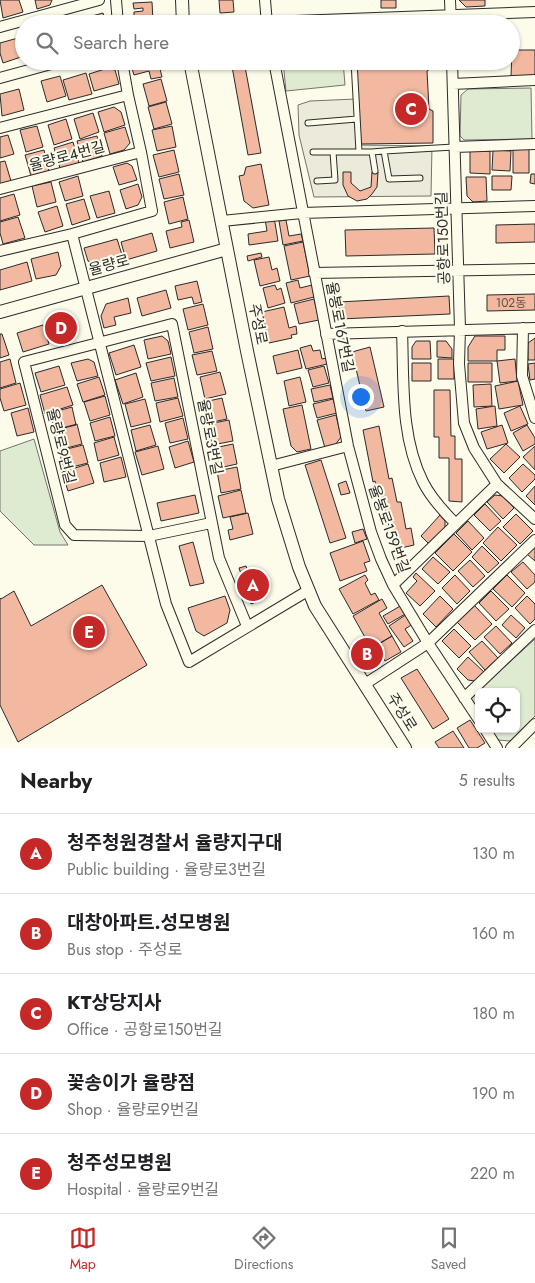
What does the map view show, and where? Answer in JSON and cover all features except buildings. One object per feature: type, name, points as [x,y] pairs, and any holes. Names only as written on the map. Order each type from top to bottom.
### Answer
[{"type":"street","points":[[32,15],[62,5],[99,0]]},
{"type":"street","points":[[116,0],[117,15]]},
{"type":"street","points":[[182,0],[183,15]]},
{"type":"street","points":[[265,0],[266,15]]},
{"type":"street","points":[[450,0],[451,15]]},
{"type":"street","points":[[499,15],[535,12]]},
{"type":"street","points":[[0,26],[15,21]]},
{"type":"street","points":[[0,78],[29,70]]},
{"type":"street","points":[[0,251],[72,234],[152,211],[124,70]]},
{"type":"street","name":"주성로","points":[[192,70],[278,499],[299,567],[315,606],[405,748]]},
{"type":"street","name":"율봉로167번길","points":[[276,70],[348,446]]},
{"type":"street","name":"공항로150번길","points":[[452,70],[460,364],[464,423],[474,448],[497,484],[535,518]]},
{"type":"street","points":[[453,84],[533,80]]},
{"type":"street","points":[[0,128],[128,95]]},
{"type":"street","points":[[455,146],[534,144]]},
{"type":"street","name":"율량로4번길","points":[[0,189],[141,152]]},
{"type":"street","points":[[222,221],[302,213],[535,206]]},
{"type":"street","points":[[72,234],[166,604],[189,662],[309,590]]},
{"type":"street","name":"율량로","points":[[0,312],[227,250]]},
{"type":"street","points":[[314,273],[535,269]]},
{"type":"street","name":"율량로3번길","points":[[99,343],[172,324],[211,523],[220,558],[247,626]]},
{"type":"street","points":[[523,328],[522,376],[535,418]]},
{"type":"street","points":[[326,334],[535,328]]},
{"type":"street","points":[[402,331],[407,428],[413,457],[423,482],[441,509],[456,524]]},
{"type":"street","name":"율량로9번길","points":[[99,343],[24,362],[65,525],[74,535],[149,536]]},
{"type":"street","points":[[271,466],[348,446]]},
{"type":"street","name":"율봉로159번길","points":[[348,446],[371,532],[381,559],[428,643],[475,714]]},
{"type":"street","points":[[394,585],[497,484]]},
{"type":"street","points":[[149,536],[211,523]]},
{"type":"street","points":[[365,684],[428,643],[535,540]]},
{"type":"street","points":[[464,698],[535,630]]},
{"type":"street","points":[[511,748],[535,724]]},
{"type":"street","points":[[488,734],[497,748]]},
{"type":"lane","points":[[354,70],[359,152]]},
{"type":"lane","points":[[308,123],[357,119]]},
{"type":"lane","points":[[312,152],[372,152],[455,146]]},
{"type":"lane","points":[[384,151],[388,179],[420,178]]},
{"type":"lane","points":[[317,181],[335,180],[333,152]]},
{"type":"lane","points":[[372,152],[375,171]]},
{"type":"green space","points":[[284,70],[344,70],[345,85],[286,91]]},
{"type":"green space","points":[[531,88],[532,139],[464,140],[460,136],[461,95],[468,89]]},
{"type":"green space","points":[[34,439],[60,532],[68,545],[34,545],[0,511],[0,451]]},
{"type":"green space","points":[[535,639],[535,716],[520,731],[520,688],[481,688]]},
{"type":"green space","points":[[475,693],[475,705],[470,698]]},
{"type":"green space","points":[[494,733],[518,733],[510,741],[498,740]]},
{"type":"shaded area","points":[[356,99],[358,145],[432,146],[431,196],[314,197],[299,135],[298,105],[310,101]]},
{"type":"place","name":"KT상당지사","points":[[411,109]]},
{"type":"place","name":"꽃송이가 율량점","points":[[61,328]]},
{"type":"place","name":"청주청원경찰서 율량지구대","points":[[253,585]]},
{"type":"place","name":"청주성모병원","points":[[89,632]]},
{"type":"place","name":"대창아파트.성모병원","points":[[367,654]]}]
